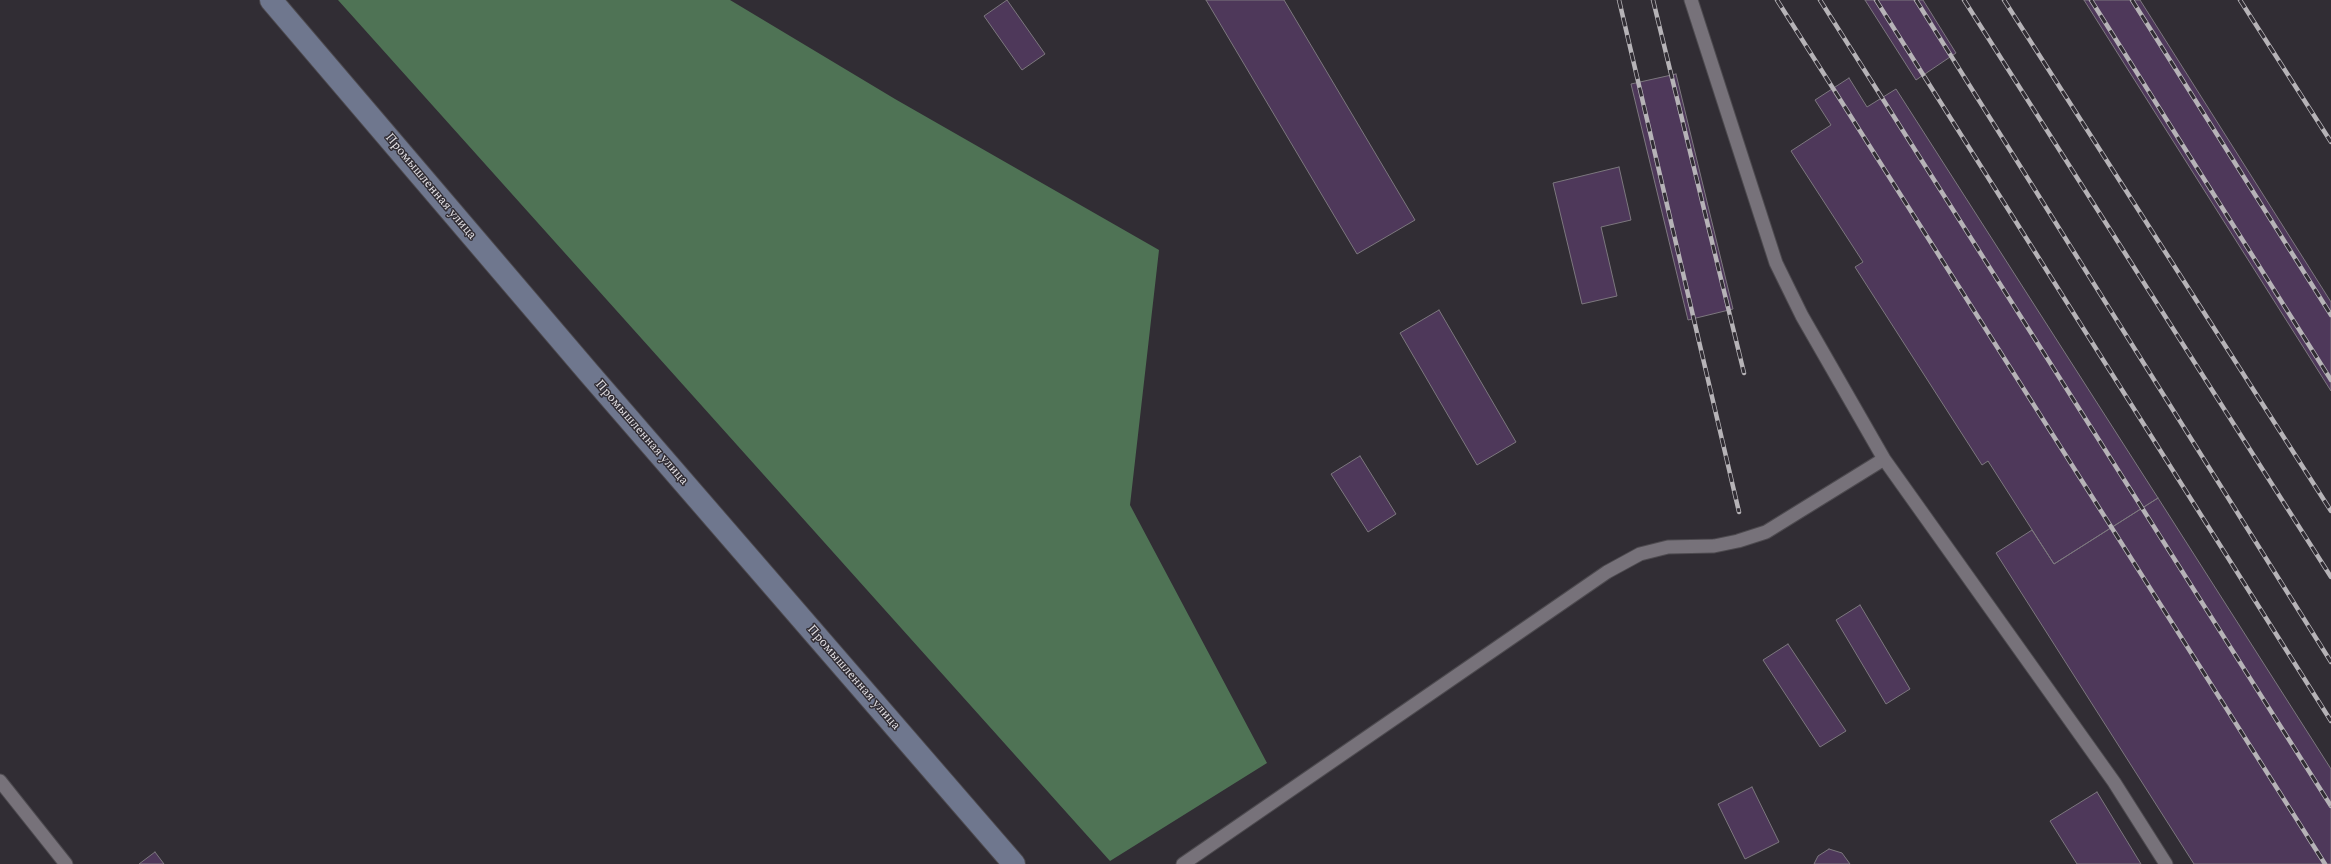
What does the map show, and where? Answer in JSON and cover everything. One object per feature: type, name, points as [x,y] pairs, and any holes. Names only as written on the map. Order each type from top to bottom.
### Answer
[{"type":"street","name":"Промышленная улица","points":[[271,0],[589,373],[1014,864]]},
{"type":"lane","points":[[1691,0],[1776,263],[1802,316],[1884,459],[2114,782],[2166,864]]},
{"type":"lane","points":[[1183,864],[1607,572],[1640,554],[1668,547],[1714,546],[1738,541],[1766,532],[1884,459]]},
{"type":"lane","points":[[0,781],[66,864]]},
{"type":"green space","points":[[338,0],[730,0],[895,99],[1159,250],[1130,505],[1267,763],[1110,861]]},
{"type":"building","points":[[1007,0],[1045,54],[1022,70],[984,16]]},
{"type":"building","points":[[1206,0],[1284,0],[1415,220],[1357,254]]},
{"type":"building","points":[[1865,0],[1923,0],[1956,53],[1916,80]]},
{"type":"building","points":[[2084,0],[2140,0],[2331,302],[2331,391]]},
{"type":"building","points":[[1676,74],[1733,309],[1688,320],[1631,84]]},
{"type":"building","points":[[1849,78],[1867,107],[1896,89],[2158,498],[2054,564],[1988,461],[1982,465],[1855,267],[1863,262],[1791,151],[1831,125],[1815,100]]},
{"type":"building","points":[[1619,167],[1631,220],[1601,227],[1617,296],[1582,304],[1553,183]]},
{"type":"building","points":[[1439,310],[1516,442],[1477,465],[1400,333]]},
{"type":"building","points":[[1360,456],[1396,514],[1368,532],[1331,474]]},
{"type":"building","points":[[2158,498],[2331,769],[2331,864],[2194,864],[1996,553],[2032,530],[2054,564]]},
{"type":"building","points":[[1860,605],[1910,689],[1886,704],[1836,620]]},
{"type":"building","points":[[1788,644],[1846,731],[1820,747],[1763,660]]},
{"type":"building","points":[[1752,787],[1779,842],[1745,859],[1718,804]]},
{"type":"building","points":[[2097,792],[2141,864],[2077,864],[2050,821]]},
{"type":"building","points":[[1829,849],[1842,853],[1850,864],[1814,864],[1818,856]]},
{"type":"building","points":[[155,852],[164,864],[139,864]]},
{"type":"railway","points":[[1619,0],[1739,512]]},
{"type":"railway","points":[[1653,0],[1744,373]]},
{"type":"railway","points":[[1777,0],[2325,864]]},
{"type":"railway","points":[[1820,0],[2331,806]]},
{"type":"railway","points":[[1876,0],[2331,721]]},
{"type":"railway","points":[[1916,0],[2331,662]]},
{"type":"railway","points":[[1964,0],[2331,577]]},
{"type":"railway","points":[[2004,0],[2331,511]]},
{"type":"railway","points":[[2091,0],[2331,380]]},
{"type":"railway","points":[[2132,0],[2331,315]]},
{"type":"railway","points":[[2240,0],[2331,142]]}]
